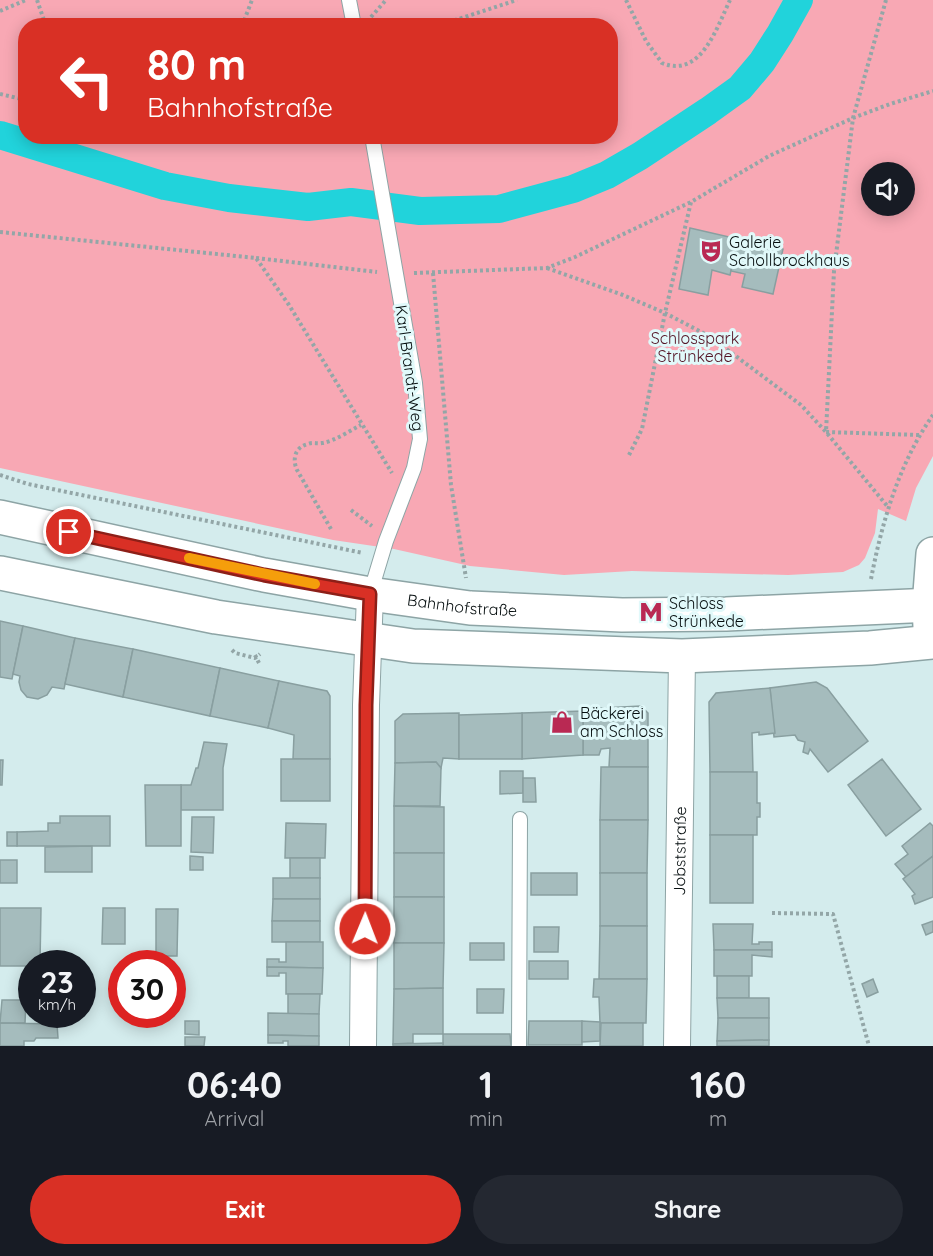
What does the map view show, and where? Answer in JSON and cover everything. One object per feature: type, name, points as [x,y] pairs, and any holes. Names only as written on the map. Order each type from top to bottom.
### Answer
[{"type":"street","name":"Bahnhofstraße","points":[[0,517],[264,575],[370,594],[470,588],[634,615],[726,614],[931,605]]},
{"type":"street","points":[[0,573],[216,617],[262,622],[368,641],[413,646],[682,656],[932,645],[933,554]]},
{"type":"street","points":[[363,1046],[366,705],[370,594]]},
{"type":"street","name":"Jobststraße","points":[[676,1046],[682,656]]},
{"type":"lane","points":[[349,0],[352,18]]},
{"type":"lane","name":"Karl-Brandt-Weg","points":[[370,594],[381,557],[414,468],[420,439],[415,382],[373,144]]},
{"type":"lane","points":[[519,1046],[520,819]]},
{"type":"path","points":[[0,10],[26,0]]},
{"type":"path","points":[[37,0],[43,18]]},
{"type":"path","points":[[245,18],[252,0]]},
{"type":"path","points":[[462,18],[517,0]]},
{"type":"path","points":[[626,0],[646,41],[662,63],[678,67],[687,65],[699,56],[712,38],[730,0]]},
{"type":"path","points":[[826,432],[834,271],[853,118],[886,0]]},
{"type":"path","points":[[0,232],[433,273],[547,268],[691,202],[769,156],[853,118],[933,91]]},
{"type":"path","points":[[0,94],[18,98]]},
{"type":"path","points":[[629,455],[642,429],[691,202]]},
{"type":"path","points":[[256,258],[289,305],[405,494]]},
{"type":"path","points":[[547,268],[666,313],[709,336],[801,405],[888,507]]},
{"type":"path","points":[[433,273],[451,485],[470,588]]},
{"type":"path","points":[[869,587],[888,507],[919,435],[933,415]]},
{"type":"path","points":[[331,529],[297,470],[294,457],[306,444],[322,443],[361,425]]},
{"type":"path","points":[[826,432],[919,435]]},
{"type":"path","points":[[0,475],[28,484],[381,557]]},
{"type":"path","points":[[455,576],[470,588]]},
{"type":"path","points":[[255,657],[259,663]]},
{"type":"path","points":[[772,913],[833,914],[869,1046]]},
{"type":"green space","name":"Schlosspark Strünkede","points":[[0,0],[933,0],[933,456],[916,488],[906,521],[878,509],[875,533],[865,558],[859,565],[843,572],[788,575],[632,571],[564,575],[470,566],[394,549],[333,540],[0,468]]},
{"type":"building","name":"Galerie Schollbrockhaus","points":[[690,228],[738,239],[730,275],[712,270],[708,295],[679,289]]},
{"type":"building","points":[[738,239],[783,249],[773,294],[742,287],[745,274],[731,271]]},
{"type":"building","points":[[0,621],[23,626],[12,679],[0,677]]},
{"type":"building","points":[[23,626],[75,638],[64,689],[52,687],[47,695],[38,699],[27,697],[21,690],[20,676],[13,674]]},
{"type":"building","points":[[75,638],[133,649],[123,697],[65,684]]},
{"type":"building","points":[[133,649],[220,668],[210,716],[123,697]]},
{"type":"building","points":[[220,668],[279,681],[268,728],[210,716]]},
{"type":"building","points":[[279,681],[327,691],[330,696],[330,759],[293,759],[294,735],[268,728]]},
{"type":"building","points":[[816,682],[827,688],[868,741],[828,772],[810,749],[808,754],[803,752],[805,742],[798,740],[795,735],[774,737],[770,688]]},
{"type":"building","points":[[770,688],[775,733],[759,735],[759,732],[752,733],[753,772],[710,772],[709,702],[716,693]]},
{"type":"building","points":[[641,706],[648,713],[648,767],[609,767],[610,748],[601,749],[599,755],[583,755],[583,709]]},
{"type":"building","points":[[583,711],[583,755],[522,759],[522,713]]},
{"type":"building","points":[[459,713],[459,759],[443,758],[441,768],[436,762],[395,763],[395,721],[403,714]]},
{"type":"building","points":[[522,713],[522,759],[459,759],[459,715]]},
{"type":"building","points":[[204,742],[227,744],[223,768],[223,810],[181,810],[181,785],[191,785]]},
{"type":"building","points":[[281,759],[330,759],[330,801],[281,801]]},
{"type":"building","points":[[882,759],[921,809],[886,836],[848,785]]},
{"type":"building","points":[[0,760],[3,760],[2,785],[0,785]]},
{"type":"building","points":[[436,762],[441,768],[440,806],[394,806],[395,763]]},
{"type":"building","points":[[601,767],[648,767],[648,820],[600,820]]},
{"type":"building","points":[[500,771],[523,771],[523,793],[500,794]]},
{"type":"building","points":[[710,772],[757,772],[757,803],[760,803],[760,817],[757,817],[757,835],[710,835]]},
{"type":"building","points":[[523,778],[535,778],[536,802],[523,802]]},
{"type":"building","points":[[145,785],[181,785],[181,846],[146,846]]},
{"type":"building","points":[[394,806],[444,807],[444,853],[394,853]]},
{"type":"building","points":[[60,816],[110,816],[110,846],[17,846],[17,832],[48,831],[48,823],[60,823]]},
{"type":"building","points":[[192,817],[214,817],[213,853],[191,852]]},
{"type":"building","points":[[600,820],[648,820],[647,873],[600,873]]},
{"type":"building","points":[[286,823],[326,824],[325,858],[285,858]]},
{"type":"building","points":[[930,823],[933,826],[933,856],[906,877],[895,864],[908,854],[902,846]]},
{"type":"building","points":[[7,832],[17,832],[17,846],[7,846]]},
{"type":"building","points":[[710,835],[753,835],[753,903],[710,903]]},
{"type":"building","points":[[92,846],[92,872],[45,872],[45,847]]},
{"type":"building","points":[[394,853],[444,853],[444,897],[394,897]]},
{"type":"building","points":[[190,856],[203,857],[203,870],[190,870]]},
{"type":"building","points":[[933,856],[933,897],[915,904],[912,896],[915,894],[903,879]]},
{"type":"building","points":[[290,858],[320,858],[320,878],[290,878]]},
{"type":"building","points":[[0,860],[17,860],[17,883],[0,883]]},
{"type":"building","points":[[531,873],[577,873],[577,895],[531,895]]},
{"type":"building","points":[[600,873],[647,873],[647,926],[600,926]]},
{"type":"building","points":[[273,878],[320,878],[320,899],[273,899]]},
{"type":"building","points":[[394,897],[444,897],[444,943],[394,943]]},
{"type":"building","points":[[273,899],[320,899],[320,921],[272,921]]},
{"type":"building","points":[[0,908],[41,908],[40,950],[18,950],[18,966],[0,966]]},
{"type":"building","points":[[103,908],[125,908],[125,944],[102,944]]},
{"type":"building","points":[[156,909],[178,909],[177,950],[156,950]]},
{"type":"building","points":[[272,921],[320,921],[320,942],[272,942]]},
{"type":"building","points":[[933,921],[933,932],[926,935],[922,925]]},
{"type":"building","points":[[713,924],[753,924],[752,944],[772,942],[772,950],[714,950]]},
{"type":"building","points":[[600,926],[647,926],[647,979],[599,979]]},
{"type":"building","points":[[534,927],[559,927],[558,952],[534,952]]},
{"type":"building","points":[[286,942],[323,942],[323,968],[267,967],[267,959],[279,959],[279,962],[286,962]]},
{"type":"building","points":[[394,943],[444,943],[443,988],[394,989]]},
{"type":"building","points":[[470,943],[504,943],[504,960],[470,960]]},
{"type":"building","points":[[714,950],[772,950],[772,957],[752,955],[752,976],[714,976]]},
{"type":"building","points":[[529,961],[568,961],[568,979],[529,979]]},
{"type":"building","points":[[267,967],[323,968],[322,994],[286,994],[286,973],[279,973],[279,976],[267,976]]},
{"type":"building","points":[[717,976],[749,976],[749,998],[717,998]]},
{"type":"building","points":[[594,979],[647,979],[646,1023],[600,1023],[599,997],[593,997]]},
{"type":"building","points":[[873,979],[878,992],[867,997],[862,984]]},
{"type":"building","points":[[443,988],[443,1034],[413,1034],[413,1043],[393,1044],[394,989]]},
{"type":"building","points":[[477,989],[504,989],[503,1013],[477,1013]]},
{"type":"building","points":[[288,994],[320,994],[319,1014],[288,1014]]},
{"type":"building","points":[[717,998],[769,998],[769,1018],[718,1018]]},
{"type":"building","points":[[2,1000],[18,1000],[18,1023],[0,1023]]},
{"type":"building","points":[[268,1013],[319,1014],[319,1036],[268,1035]]},
{"type":"building","points":[[718,1018],[769,1018],[769,1040],[717,1041]]},
{"type":"building","points":[[186,1021],[199,1021],[199,1035],[185,1034]]},
{"type":"building","points":[[529,1021],[582,1021],[582,1045],[528,1045]]},
{"type":"building","points":[[582,1021],[600,1022],[600,1041],[582,1042]]},
{"type":"building","points":[[0,1023],[18,1023],[18,1028],[57,1028],[58,1038],[36,1038],[34,1041],[24,1041],[24,1046],[0,1046]]},
{"type":"building","points":[[601,1023],[643,1023],[643,1046],[600,1046]]},
{"type":"building","points":[[443,1034],[510,1034],[511,1046],[443,1046]]},
{"type":"building","points":[[268,1035],[319,1036],[319,1046],[288,1046],[288,1041],[268,1043]]},
{"type":"building","points":[[185,1037],[205,1037],[204,1046],[185,1046]]},
{"type":"building","points":[[769,1040],[769,1046],[717,1046],[717,1041]]},
{"type":"building","points":[[443,1043],[443,1046],[393,1046],[393,1044]]},
{"type":"waterway","points":[[29,144],[165,186],[229,198],[308,207],[351,202],[420,211],[499,209],[573,189],[607,175],[708,111],[740,88],[762,62],[799,0]]},
{"type":"waterway","points":[[0,135],[18,141]]},
{"type":"slow traffic","points":[[189,558],[315,584]]},
{"type":"place","name":"Galerie Schollbrockhaus","points":[[711,251]]},
{"type":"place","name":"Schloss Strünkede","points":[[651,612]]},
{"type":"place","name":"Bäckerei am Schloss","points":[[562,722]]},
{"type":"route","points":[[69,532],[264,575],[370,594],[366,705],[365,929]]}]
